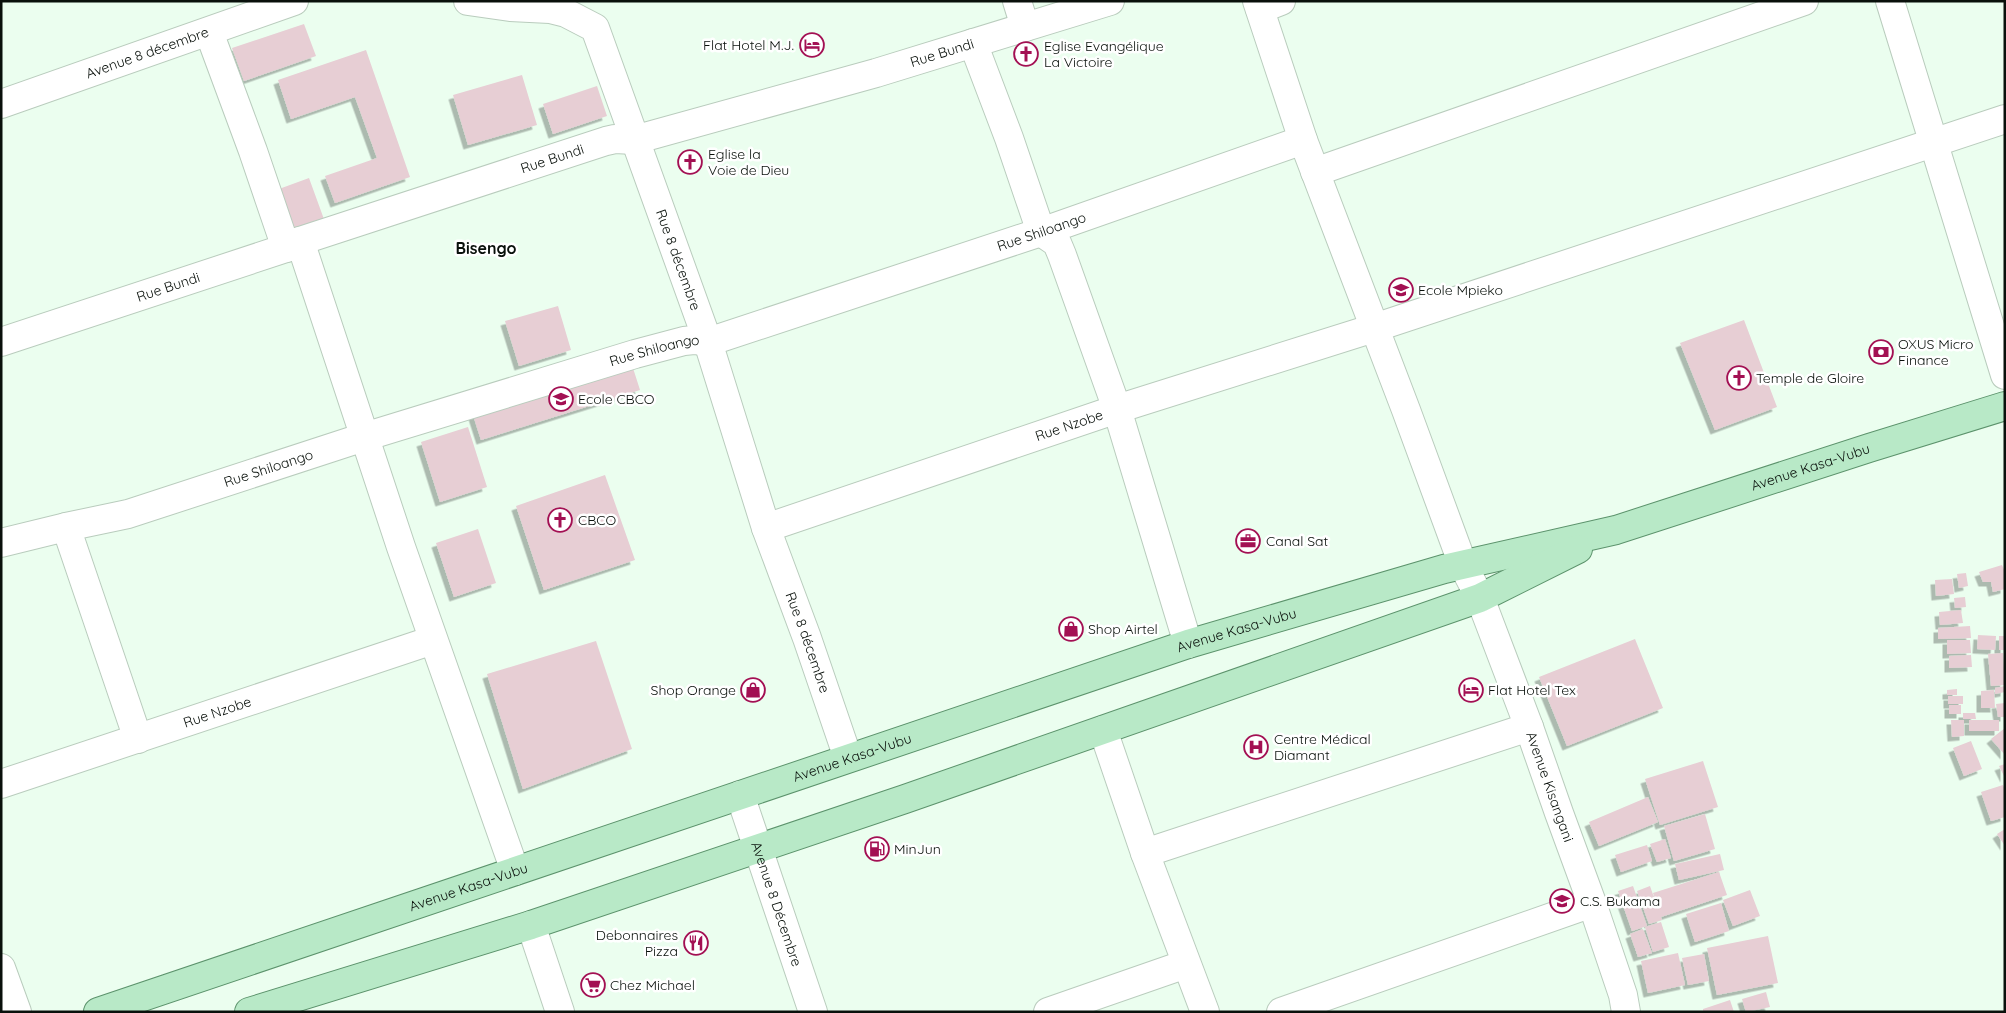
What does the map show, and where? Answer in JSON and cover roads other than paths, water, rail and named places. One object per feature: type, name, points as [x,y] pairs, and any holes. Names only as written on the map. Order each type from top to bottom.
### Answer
[{"type":"main road","name":"Avenue Kasa-Vubu","points":[[98,1012],[1188,644],[1463,564],[1616,530],[2005,406]]},
{"type":"main road","name":"Avenue Kasa-Vubu","points":[[248,1012],[530,925],[758,850],[1480,598],[1616,530]]},
{"type":"street","name":"Avenue 8 décembre","points":[[1,104],[294,1]]},
{"type":"street","points":[[468,1],[510,7],[550,9],[566,13],[595,28]]},
{"type":"street","name":"Rue 8 décembre","points":[[588,1],[595,28],[634,140],[708,342],[766,528],[807,638],[848,758]]},
{"type":"street","points":[[1016,1],[1025,27]]},
{"type":"street","name":"Rue Bundi","points":[[1,342],[615,139],[634,140],[876,73],[1110,1]]},
{"type":"street","points":[[1315,172],[1804,1]]},
{"type":"street","points":[[1890,1],[2005,376]]},
{"type":"street","name":"Avenue Kisangani","points":[[1266,4],[1303,140],[1463,564],[1480,598],[1529,727],[1592,902],[1623,995],[1626,1012]]},
{"type":"street","points":[[209,32],[253,151],[293,244],[364,437],[433,640],[515,871]]},
{"type":"street","points":[[973,43],[1009,138],[1041,232],[1057,243],[1117,408],[1188,644]]},
{"type":"street","name":"Rue Nzobe","points":[[766,528],[1117,408],[1374,328],[2005,119]]},
{"type":"street","name":"Rue Shiloango","points":[[1,543],[66,526],[128,514],[364,437],[634,354],[684,341],[708,342],[1041,232],[1303,140]]},
{"type":"street","points":[[66,526],[138,739]]},
{"type":"street","name":"Rue Nzobe","points":[[1,784],[433,640]]},
{"type":"street","points":[[1145,853],[1529,727]]},
{"type":"street","points":[[1103,730],[1145,853],[1205,1012]]},
{"type":"street","name":"Avenue 8 Décembre","points":[[740,795],[813,1012]]},
{"type":"street","points":[[1281,1012],[1592,902]]},
{"type":"street","points":[[530,925],[560,1012]]},
{"type":"street","points":[[1048,1012],[1186,964]]},
{"type":"street","points":[[1,968],[17,1012]]},
{"type":"place","name":"Flat Hotel M.J.","points":[[812,45]]},
{"type":"place","name":"Eglise Evangélique La Victoire","points":[[1026,54]]},
{"type":"place","name":"Eglise la Voie de Dieu","points":[[690,162]]},
{"type":"place","name":"Ecole Mpieko","points":[[1401,290]]},
{"type":"place","name":"OXUS Micro Finance","points":[[1881,352]]},
{"type":"place","name":"Temple de Gloire","points":[[1739,378]]},
{"type":"place","name":"Ecole CBCO","points":[[561,399]]},
{"type":"place","name":"CBCO","points":[[560,520]]},
{"type":"place","name":"Canal Sat","points":[[1248,541]]},
{"type":"place","name":"Shop Airtel","points":[[1071,629]]},
{"type":"place","name":"Shop Orange","points":[[753,690]]},
{"type":"place","name":"Flat Hotel Tex","points":[[1471,690]]},
{"type":"place","name":"Centre Médical Diamant","points":[[1256,747]]},
{"type":"place","name":"MinJun","points":[[877,849]]},
{"type":"place","name":"C.S. Bukama","points":[[1562,901]]},
{"type":"place","name":"Debonnaires Pizza","points":[[696,943]]},
{"type":"place","name":"Chez Michael","points":[[593,985]]},
{"type":"district","name":"Bisengo","points":[[486,248]]}]
